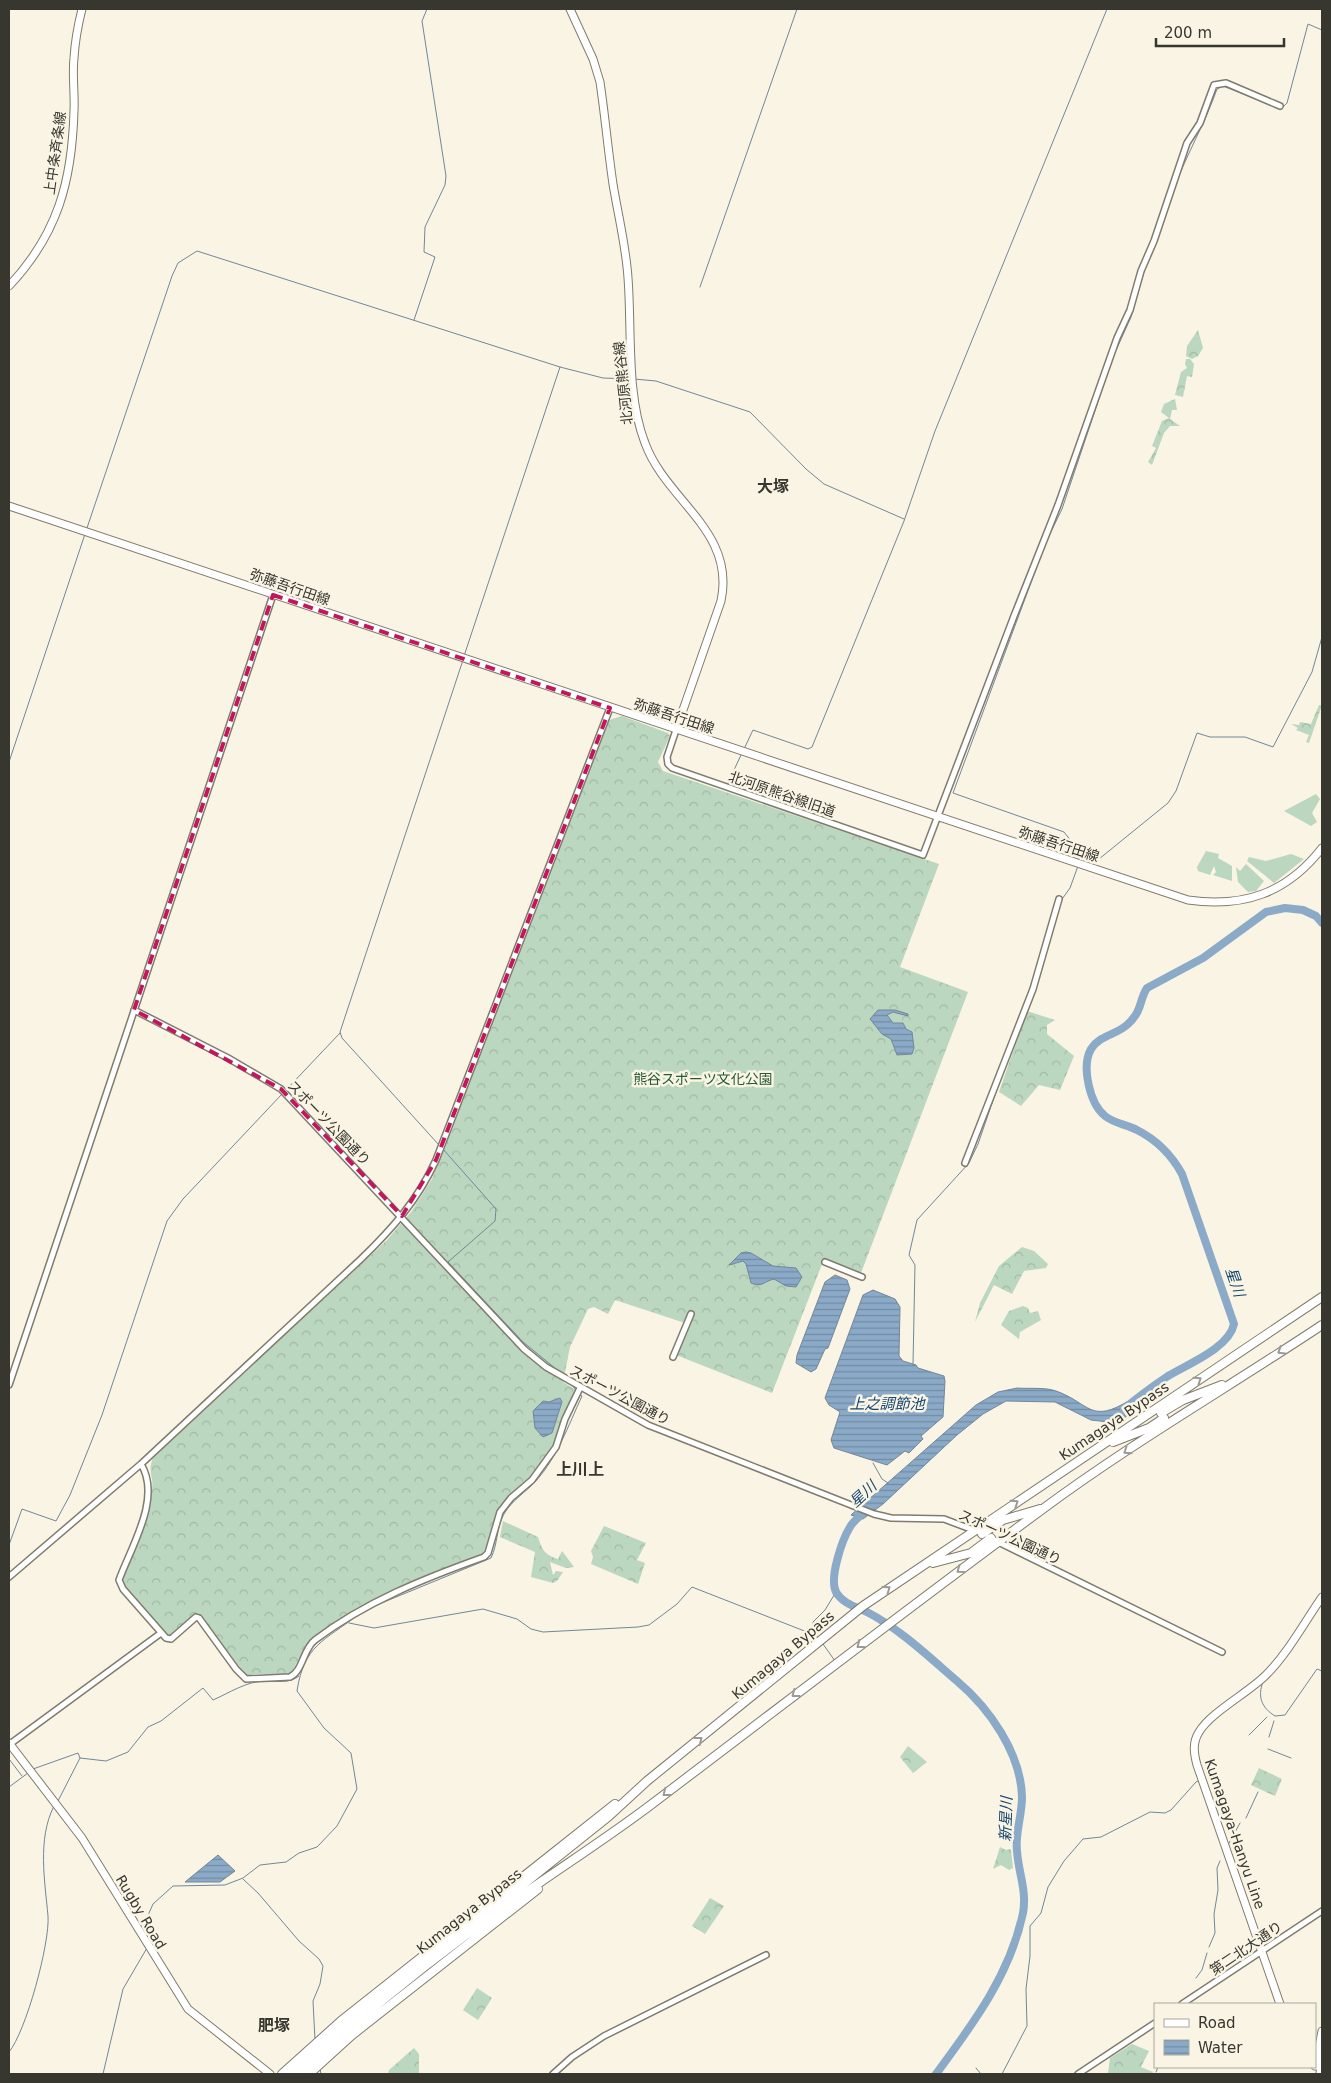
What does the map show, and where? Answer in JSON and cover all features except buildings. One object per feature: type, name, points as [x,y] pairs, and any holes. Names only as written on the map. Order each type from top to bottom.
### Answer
[{"type":"highway","name":"Kumagaya Bypass","points":[[291,2074],[330,2039],[588,1825],[647,1781],[863,1606],[911,1572],[978,1532],[1096,1449],[1322,1298]]},
{"type":"highway","name":"Kumagaya Bypass","points":[[299,2074],[330,2039],[509,1904],[647,1808],[881,1628],[1042,1509],[1322,1325]]},
{"type":"highway","points":[[1096,1449],[1149,1428],[1183,1400],[1238,1379]]},
{"type":"highway","points":[[978,1532],[1003,1520],[1042,1509]]},
{"type":"highway","points":[[911,1572],[916,1572],[938,1560],[971,1553],[991,1538]]},
{"type":"highway","points":[[309,2074],[327,2057],[564,1867]]},
{"type":"highway","points":[[282,2074],[313,2046],[330,2039]]},
{"type":"main road","name":"上中条斉条線","points":[[9,286],[32,260],[48,235],[66,186],[74,111],[73,58],[82,9]]},
{"type":"main road","name":"北河原熊谷線","points":[[570,9],[593,59],[600,82],[627,267],[636,406],[641,433],[659,470],[714,542],[723,568],[724,584],[721,601],[676,730]]},
{"type":"main road","name":"弥藤吾行田線","points":[[9,506],[1171,895],[1210,902],[1239,901],[1268,893],[1296,875],[1322,848]]},
{"type":"main road","name":"Kumagaya-Hanyu Line","points":[[1280,2003],[1194,1756],[1195,1740],[1208,1721],[1248,1691],[1272,1668],[1322,1597]]},
{"type":"main road","name":"Rugby Road","points":[[9,1743],[82,1838],[188,2009],[270,2074]]},
{"type":"main road","points":[[1315,2074],[1322,2032]]},
{"type":"main road","points":[[1316,2068],[1322,2052]]},
{"type":"street","points":[[939,817],[959,759],[1058,505],[1111,355],[1130,310],[1141,271],[1154,242],[1187,143],[1200,123],[1214,85],[1226,83],[1280,106]]},
{"type":"street","points":[[9,1385],[273,595]]},
{"type":"street","points":[[9,1577],[140,1464],[361,1259],[402,1216],[417,1195],[436,1160],[610,708]]},
{"type":"street","name":"北河原熊谷線旧道","points":[[676,730],[667,757],[668,764],[672,768],[923,855],[939,817]]},
{"type":"street","points":[[965,1164],[1032,989],[1058,899]]},
{"type":"street","name":"スポーツ公園通り","points":[[134,1010],[228,1058],[282,1089],[524,1349],[539,1362],[580,1388],[648,1425],[874,1514],[891,1518],[944,1519],[978,1532],[1222,1652]]},
{"type":"street","points":[[825,1262],[862,1277]]},
{"type":"street","points":[[673,1357],[691,1314]]},
{"type":"street","points":[[140,1464],[148,1482],[147,1502],[136,1542],[120,1576],[120,1584],[166,1638],[171,1639],[196,1617],[199,1618],[236,1669],[246,1679],[292,1676],[310,1644],[355,1611],[484,1557],[488,1553],[500,1512],[511,1498],[532,1480],[556,1447],[565,1419],[580,1388]]},
{"type":"street","points":[[9,1743],[161,1633]]},
{"type":"street","name":"第二北大通り","points":[[1184,2003],[1322,1911]]},
{"type":"street","points":[[552,2074],[572,2057],[604,2036],[766,1955]]},
{"type":"street","points":[[1078,2074],[1154,2023]]},
{"type":"highlighted area","points":[[273,595],[610,708],[436,1160],[402,1216],[281,1089],[134,1010]]},
{"type":"green space","points":[[1198,330],[1203,348],[1198,356],[1192,359],[1186,356],[1187,346]]},
{"type":"green space","points":[[1186,359],[1190,359],[1194,364],[1192,377],[1187,376],[1183,397],[1175,395],[1181,372],[1187,368],[1185,364]]},
{"type":"green space","points":[[1175,399],[1177,410],[1172,410],[1170,419],[1180,426],[1170,426],[1164,433],[1152,465],[1148,462],[1156,448],[1152,446],[1162,421],[1169,418],[1161,412],[1164,404]]},
{"type":"green space","points":[[1319,705],[1322,705],[1309,743],[1306,742],[1309,735],[1296,730],[1298,728],[1291,724],[1299,725],[1300,722],[1311,724]]},
{"type":"green space","name":"熊谷スポーツ文化公園","points":[[622,716],[668,733],[670,736],[658,762],[663,771],[939,864],[900,967],[968,992],[861,1273],[824,1259],[772,1393],[676,1355],[688,1324],[615,1300],[608,1314],[594,1307],[588,1309],[570,1347],[563,1382],[576,1390],[558,1439],[529,1481],[499,1510],[486,1553],[357,1608],[309,1641],[290,1675],[253,1674],[247,1677],[198,1613],[170,1637],[122,1583],[121,1578],[147,1512],[152,1488],[151,1467],[153,1458],[387,1240],[411,1212],[432,1179],[609,720]]},
{"type":"green space","points":[[1316,794],[1320,799],[1312,813],[1317,822],[1311,826],[1284,811]]},
{"type":"green space","points":[[1206,851],[1219,854],[1218,858],[1232,866],[1232,881],[1213,875],[1216,872],[1214,866],[1210,875],[1198,871],[1197,867]]},
{"type":"green space","points":[[1291,854],[1304,859],[1274,883],[1247,861],[1249,857],[1266,861]]},
{"type":"green space","points":[[1246,864],[1264,881],[1256,891],[1248,892],[1238,882],[1236,867],[1240,871]]},
{"type":"green space","points":[[1027,1011],[1055,1020],[1047,1025],[1047,1034],[1074,1056],[1060,1090],[1039,1085],[1021,1106],[999,1092]]},
{"type":"green space","points":[[1022,1247],[1034,1251],[1048,1264],[1046,1268],[1024,1271],[1012,1294],[994,1285],[975,1322],[980,1303],[999,1266]]},
{"type":"green space","points":[[1023,1306],[1028,1308],[1030,1313],[1038,1311],[1041,1320],[1020,1332],[1019,1339],[1001,1325],[1009,1311]]},
{"type":"green space","points":[[503,1521],[538,1537],[543,1549],[550,1556],[558,1559],[562,1551],[574,1567],[566,1568],[550,1562],[553,1575],[556,1571],[563,1572],[557,1581],[553,1583],[531,1577],[535,1552],[500,1537]]},
{"type":"green space","points":[[604,1526],[646,1543],[637,1560],[645,1563],[638,1584],[591,1564],[593,1557],[591,1551]]},
{"type":"green space","points":[[908,1746],[927,1762],[913,1773],[900,1757]]},
{"type":"green space","points":[[1259,1768],[1282,1779],[1275,1796],[1251,1785]]},
{"type":"green space","points":[[1000,1847],[1006,1850],[1011,1849],[1013,1868],[1009,1870],[1001,1865],[993,1869]]},
{"type":"green space","points":[[710,1898],[724,1906],[705,1934],[692,1926]]},
{"type":"green space","points":[[477,1988],[492,1998],[478,2020],[463,2010]]},
{"type":"green space","points":[[1132,2044],[1149,2051],[1141,2067],[1153,2072],[1152,2074],[1108,2074],[1110,2058]]},
{"type":"green space","points":[[414,2048],[419,2054],[419,2074],[388,2074],[389,2070]]},
{"type":"water","points":[[878,1010],[895,1010],[908,1014],[908,1016],[893,1012],[887,1015],[893,1023],[903,1023],[906,1029],[912,1032],[914,1048],[912,1054],[897,1055],[891,1039],[882,1034],[870,1019]]},
{"type":"water","points":[[746,1252],[773,1266],[796,1268],[802,1277],[796,1287],[786,1286],[774,1279],[760,1284],[751,1283],[746,1264],[743,1261],[729,1265],[741,1253]]},
{"type":"water","points":[[835,1275],[847,1280],[850,1289],[828,1348],[825,1349],[816,1369],[811,1372],[796,1363],[797,1355],[825,1282]]},
{"type":"water","name":"上之調節池","points":[[873,1290],[895,1299],[900,1307],[899,1356],[903,1361],[916,1365],[918,1368],[944,1376],[945,1381],[943,1417],[921,1436],[923,1439],[909,1453],[905,1451],[887,1465],[834,1448],[831,1440],[840,1412],[829,1405],[825,1398],[863,1295]]},
{"type":"water","points":[[1017,1388],[1056,1391],[1098,1411],[1106,1411],[1130,1400],[1139,1408],[1124,1418],[1108,1422],[1091,1420],[1055,1402],[1006,1401],[983,1414],[957,1435],[883,1504],[863,1519],[851,1515],[976,1405],[998,1392]]},
{"type":"water","points":[[560,1398],[562,1402],[552,1433],[543,1437],[535,1428],[533,1411],[543,1401],[549,1402]]},
{"type":"water","points":[[218,1855],[235,1871],[220,1882],[185,1882]]},
{"type":"waterway","points":[[414,320],[435,257],[424,252],[425,227],[445,185],[446,176],[422,21],[427,9]]},
{"type":"waterway","points":[[700,287],[797,9]]},
{"type":"waterway","points":[[744,749],[753,730],[808,749],[812,747],[904,521],[935,431],[1107,9]]},
{"type":"waterway","points":[[1281,109],[1287,103],[1308,24],[1322,30]]},
{"type":"waterway","points":[[1174,188],[1217,89],[1223,86],[1261,101]]},
{"type":"waterway","points":[[87,528],[172,276],[178,263],[197,251],[560,367],[603,378],[630,379]]},
{"type":"waterway","points":[[1079,859],[1076,848],[1064,832],[953,793],[1046,542],[1062,509],[1113,357],[1131,317],[1146,265]]},
{"type":"waterway","points":[[464,656],[560,367]]},
{"type":"waterway","points":[[634,379],[656,381],[750,412],[806,469],[824,484],[904,519]]},
{"type":"waterway","points":[[9,762],[85,534]]},
{"type":"waterway","points":[[1081,855],[1099,859],[1168,803],[1176,791],[1197,733],[1210,737],[1245,737],[1273,747],[1312,672],[1322,637]]},
{"type":"waterway","points":[[439,1145],[342,1038],[340,1032],[463,660]]},
{"type":"waterway","points":[[728,783],[741,755]]},
{"type":"waterway","points":[[1060,902],[1070,888],[1078,866]]},
{"type":"waterway","name":"星川","points":[[1124,1409],[1168,1376],[1207,1355],[1231,1333],[1234,1324],[1182,1174],[1168,1154],[1151,1138],[1129,1126],[1109,1119],[1100,1110],[1091,1094],[1087,1075],[1088,1057],[1091,1049],[1099,1040],[1124,1028],[1133,1019],[1147,988],[1203,958],[1266,912],[1285,908],[1303,910],[1316,916],[1322,923]]},
{"type":"waterway","points":[[1036,988],[1047,949]]},
{"type":"waterway","points":[[1001,1077],[1034,992]]},
{"type":"waterway","points":[[286,1090],[340,1033]]},
{"type":"waterway","points":[[913,1365],[915,1265],[909,1255],[917,1220],[969,1163],[978,1144],[999,1083]]},
{"type":"waterway","points":[[9,1545],[22,1509],[56,1521],[70,1495],[102,1415],[167,1221],[183,1199],[283,1093]]},
{"type":"waterway","points":[[442,1148],[496,1209],[495,1221],[448,1262],[523,1342],[561,1373]]},
{"type":"waterway","points":[[570,1383],[576,1390]]},
{"type":"waterway","points":[[367,1609],[491,1558],[504,1514],[544,1471],[562,1440],[582,1396],[580,1395]]},
{"type":"waterway","points":[[873,1463],[882,1479],[888,1483]]},
{"type":"waterway","name":"新星川","points":[[866,1511],[857,1518],[843,1541],[835,1569],[834,1586],[836,1592],[846,1602],[867,1612],[903,1635],[981,1704],[1009,1748],[1020,1780],[1022,1802],[1017,1857],[1023,1884],[1024,1903],[1017,1936],[1000,1978],[989,1998],[936,2074]]},
{"type":"waterway","points":[[349,1623],[374,1628],[483,1609],[517,1619],[531,1629],[543,1632],[638,1627],[649,1625],[677,1604],[692,1587],[807,1632],[813,1628]]},
{"type":"waterway","points":[[819,1639],[814,1632],[813,1622],[825,1610],[836,1592]]},
{"type":"waterway","points":[[146,1936],[149,1913],[153,1904],[173,1886],[225,1885],[243,1878],[260,1865],[286,1862],[299,1853],[317,1847],[337,1826],[357,1789],[351,1753],[324,1728],[297,1691],[300,1676],[310,1654],[326,1638],[358,1615]]},
{"type":"waterway","points":[[823,1644],[835,1661]]},
{"type":"waterway","points":[[776,1715],[839,1667]]},
{"type":"waterway","points":[[1263,1682],[1261,1697],[1264,1706],[1275,1716],[1285,1715],[1317,1669],[1322,1671]]},
{"type":"waterway","points":[[33,1769],[78,1753],[80,1758],[106,1761],[128,1752],[148,1727],[161,1721],[203,1688],[213,1700],[252,1683],[287,1681],[299,1676]]},
{"type":"waterway","points":[[1249,1735],[1267,1717]]},
{"type":"waterway","points":[[1269,1737],[1274,1721]]},
{"type":"waterway","points":[[1268,1749],[1291,1758]]},
{"type":"waterway","points":[[58,1801],[80,1758]]},
{"type":"waterway","points":[[9,1759],[22,1776]]},
{"type":"waterway","points":[[9,1787],[28,1773]]},
{"type":"waterway","points":[[1002,2074],[1027,2026],[1026,1989],[1030,1956],[1030,1926],[1041,1913],[1048,1887],[1064,1861],[1083,1839],[1101,1837],[1150,1812],[1165,1813],[1171,1810],[1200,1780]]},
{"type":"waterway","points":[[1246,1818],[1258,1792]]},
{"type":"waterway","points":[[9,2052],[23,2026],[36,1987],[45,1946],[48,1916],[44,1875],[44,1846],[45,1832],[54,1806]]},
{"type":"waterway","points":[[1228,1845],[1240,1823]]},
{"type":"waterway","points":[[1209,1947],[1215,1933],[1214,1914],[1218,1890],[1217,1868],[1220,1861]]},
{"type":"waterway","points":[[243,1879],[258,1893],[299,1941],[319,1959],[323,1966],[320,1984],[313,2001],[315,2040]]},
{"type":"waterway","points":[[103,2074],[123,1989],[147,1948]]},
{"type":"waterway","points":[[1196,1978],[1202,1970],[1207,1953]]},
{"type":"waterway","points":[[976,2068],[981,2074]]},
{"type":"waterway","points":[[1156,2072],[1158,2068]]},
{"type":"waterway","points":[[320,2069],[321,2074]]},
{"type":"district","name":"大塚","points":[[773,486]]},
{"type":"district","name":"上川上","points":[[580,1469]]},
{"type":"district","name":"肥塚","points":[[274,2025]]}]
